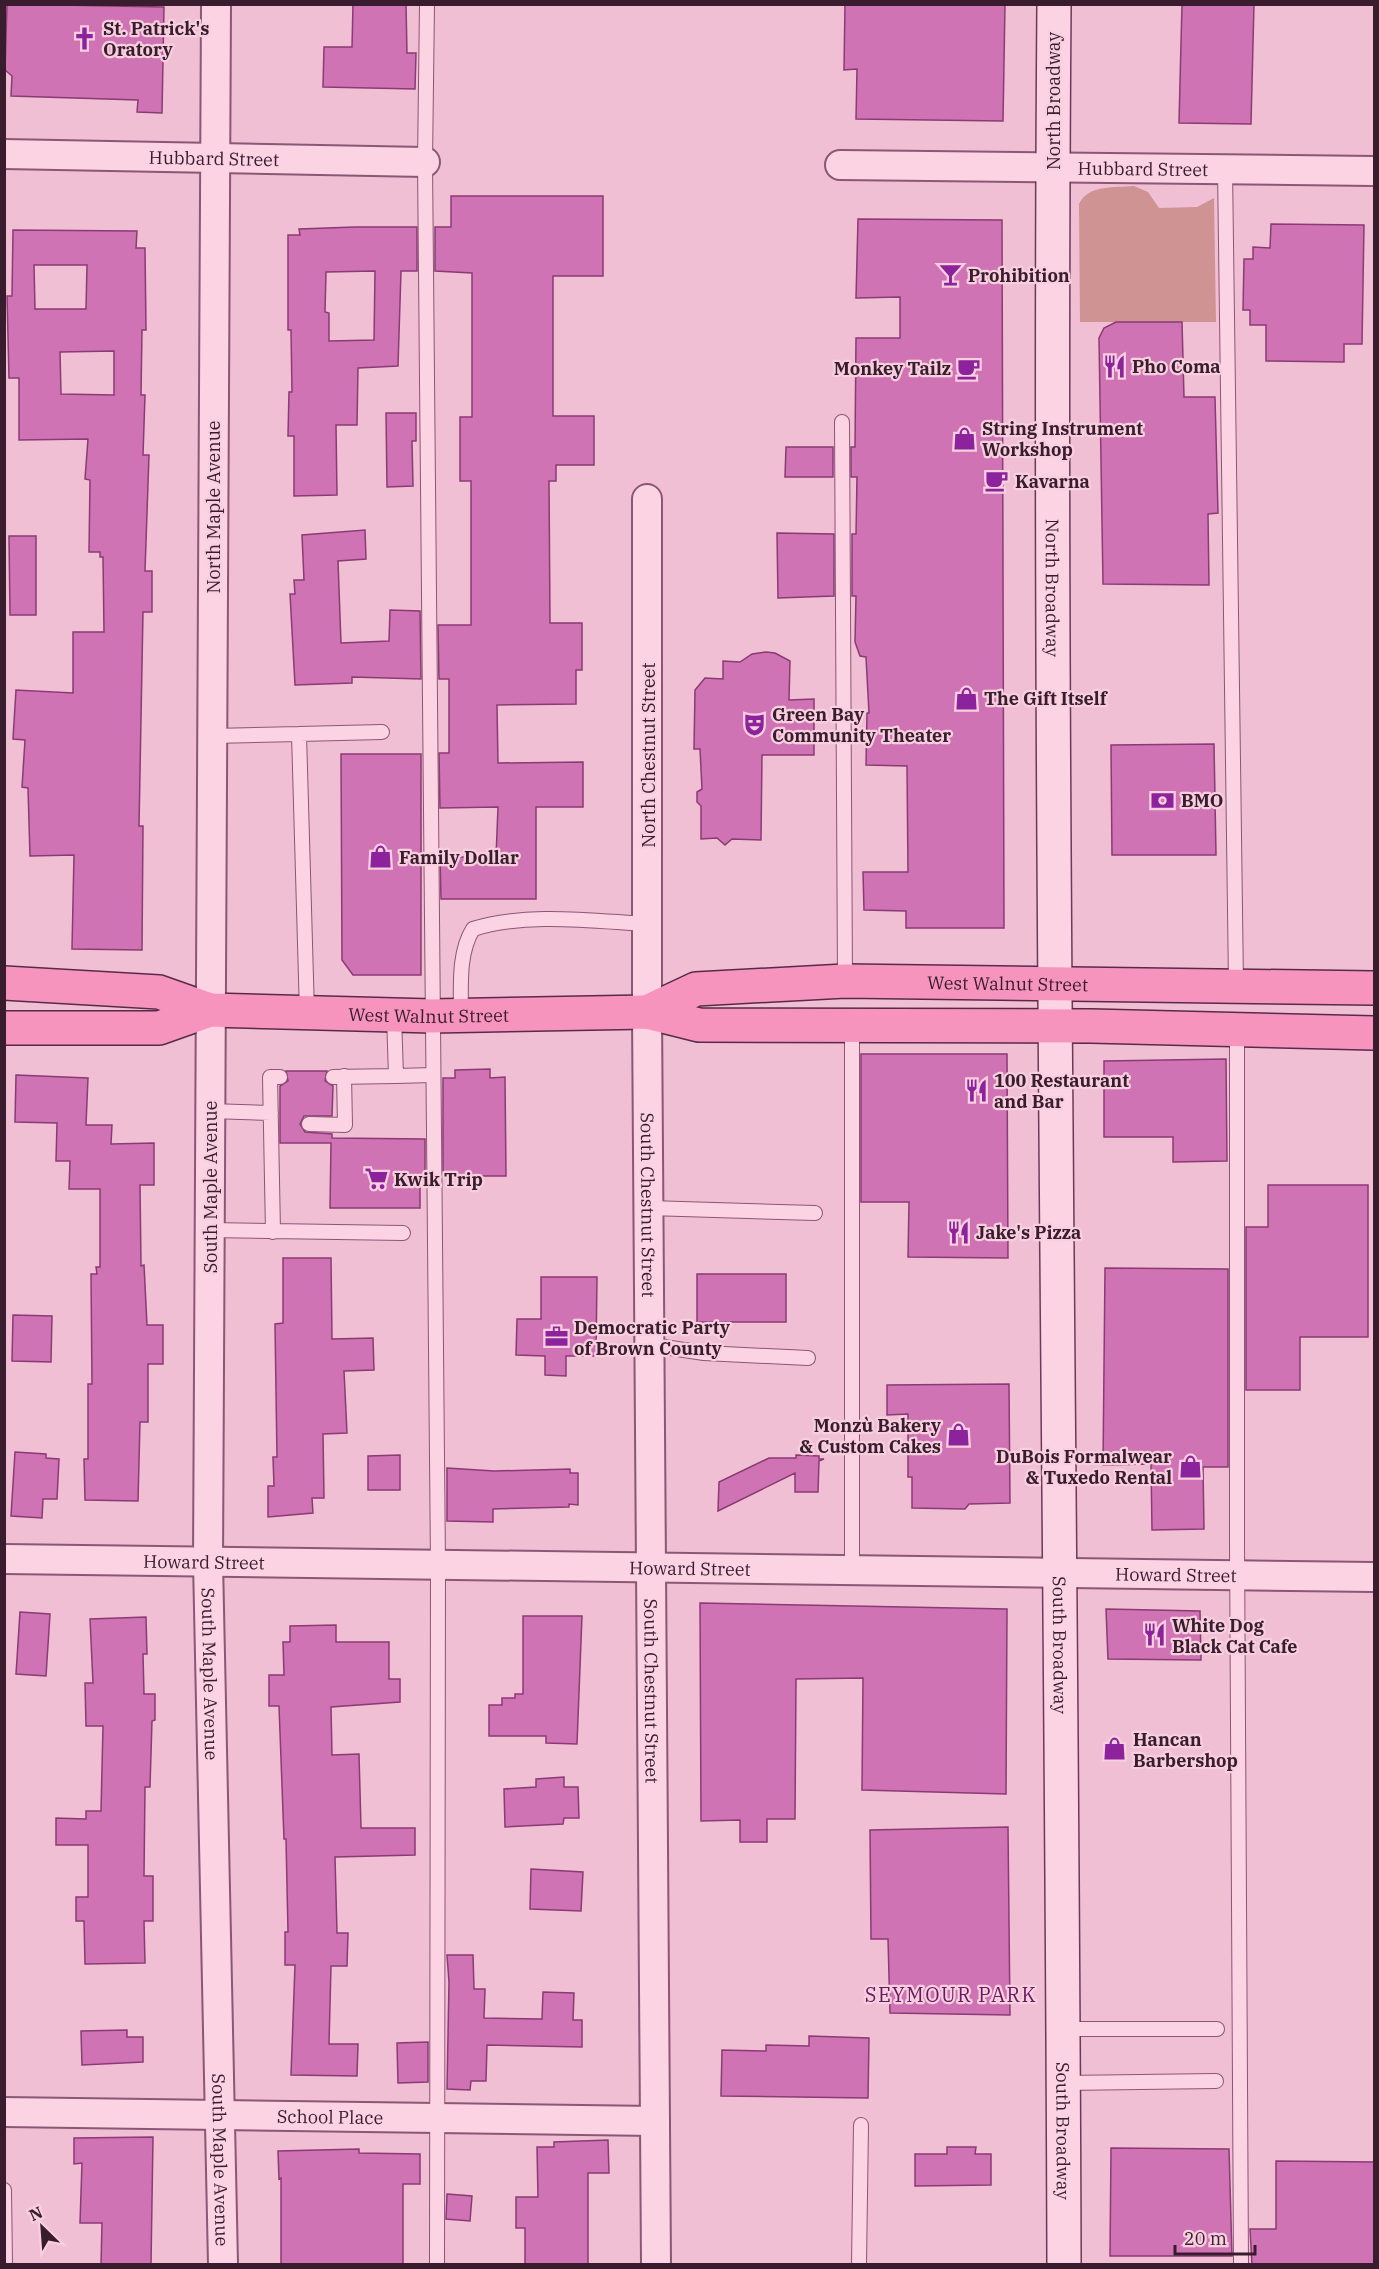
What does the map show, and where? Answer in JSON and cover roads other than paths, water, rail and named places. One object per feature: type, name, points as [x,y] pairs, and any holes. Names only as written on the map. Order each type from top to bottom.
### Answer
[{"type":"main road","name":"West Walnut Street","points":[[647,1011],[696,989],[845,981],[1236,984],[1374,988]]},
{"type":"main road","name":"West Walnut Street","points":[[4,983],[159,992],[210,1010],[446,1016],[647,1011],[699,1025],[1053,1026],[1374,1033]]},
{"type":"main road","name":"West Walnut Street","points":[[4,1028],[159,1028],[210,1010]]},
{"type":"street","name":"North Maple Avenue","points":[[210,1010],[216,4]]},
{"type":"street","name":"North Broadway","points":[[1053,1026],[1054,4]]},
{"type":"street","name":"Hubbard Street","points":[[4,154],[214,160],[424,162]]},
{"type":"street","name":"Hubbard Street","points":[[840,165],[1374,171]]},
{"type":"street","name":"North Chestnut Street","points":[[647,499],[647,1011]]},
{"type":"street","name":"South Maple Avenue","points":[[210,1010],[208,1562],[223,2265]]},
{"type":"street","name":"South Chestnut Street","points":[[647,1011],[656,2265]]},
{"type":"street","name":"South Broadway","points":[[1053,1026],[1061,1574],[1064,2265]]},
{"type":"street","name":"Howard Street","points":[[4,1559],[1374,1577]]},
{"type":"street","name":"School Place","points":[[4,2112],[655,2121]]},
{"type":"lane","points":[[427,4],[424,162],[433,808],[446,1016]]},
{"type":"lane","points":[[1225,169],[1236,984]]},
{"type":"lane","points":[[842,422],[845,981]]},
{"type":"lane","points":[[212,736],[382,732]]},
{"type":"lane","points":[[299,734],[308,1013]]},
{"type":"lane","points":[[437,2265],[438,1565],[433,1075],[446,1016],[461,981],[466,941],[473,929],[490,924],[521,921],[577,920],[647,924]]},
{"type":"lane","points":[[394,1015],[396,1076]]},
{"type":"lane","points":[[852,1025],[852,1570]]},
{"type":"lane","points":[[1237,1029],[1241,2265]]},
{"type":"lane","points":[[309,1124],[345,1125],[338,1100],[338,1076],[433,1075]]},
{"type":"lane","points":[[273,1232],[274,1112],[270,1077],[280,1077]]},
{"type":"lane","points":[[210,1111],[274,1112]]},
{"type":"lane","points":[[649,1208],[815,1213]]},
{"type":"lane","points":[[209,1230],[403,1233]]},
{"type":"lane","points":[[651,1345],[704,1353],[808,1358]]},
{"type":"lane","points":[[1063,2029],[1217,2029]]},
{"type":"lane","points":[[1064,2083],[1216,2081]]},
{"type":"lane","points":[[860,2265],[861,2125]]},
{"type":"lane","points":[[4,2190],[5,2265]]},
{"type":"place","name":"St. Patrick's Oratory","points":[[85,38]]},
{"type":"place","name":"Prohibition","points":[[950,275]]},
{"type":"place","name":"Pho Coma","points":[[1114,366]]},
{"type":"place","name":"Monkey Tailz","points":[[969,368]]},
{"type":"place","name":"String Instrument Workshop","points":[[964,438]]},
{"type":"place","name":"Kavarna","points":[[997,481]]},
{"type":"place","name":"The Gift Itself","points":[[966,698]]},
{"type":"place","name":"Green Bay Community Theater","points":[[754,724]]},
{"type":"place","name":"BMO","points":[[1163,800]]},
{"type":"place","name":"Family Dollar","points":[[381,857]]},
{"type":"place","name":"100 Restaurant and Bar","points":[[976,1090]]},
{"type":"place","name":"Kwik Trip","points":[[376,1179]]},
{"type":"place","name":"Jake's Pizza","points":[[958,1232]]},
{"type":"place","name":"Democratic Party of Brown County","points":[[556,1337]]},
{"type":"place","name":"Monzù Bakery & Custom Cakes","points":[[959,1435]]},
{"type":"place","name":"DuBois Formalwear & Tuxedo Rental","points":[[1190,1466]]},
{"type":"place","name":"White Dog Black Cat Cafe","points":[[1154,1635]]},
{"type":"place","name":"Hancan Barbershop","points":[[1115,1749]]},
{"type":"district","name":"SEYMOUR PARK","points":[[951,1994]]}]
